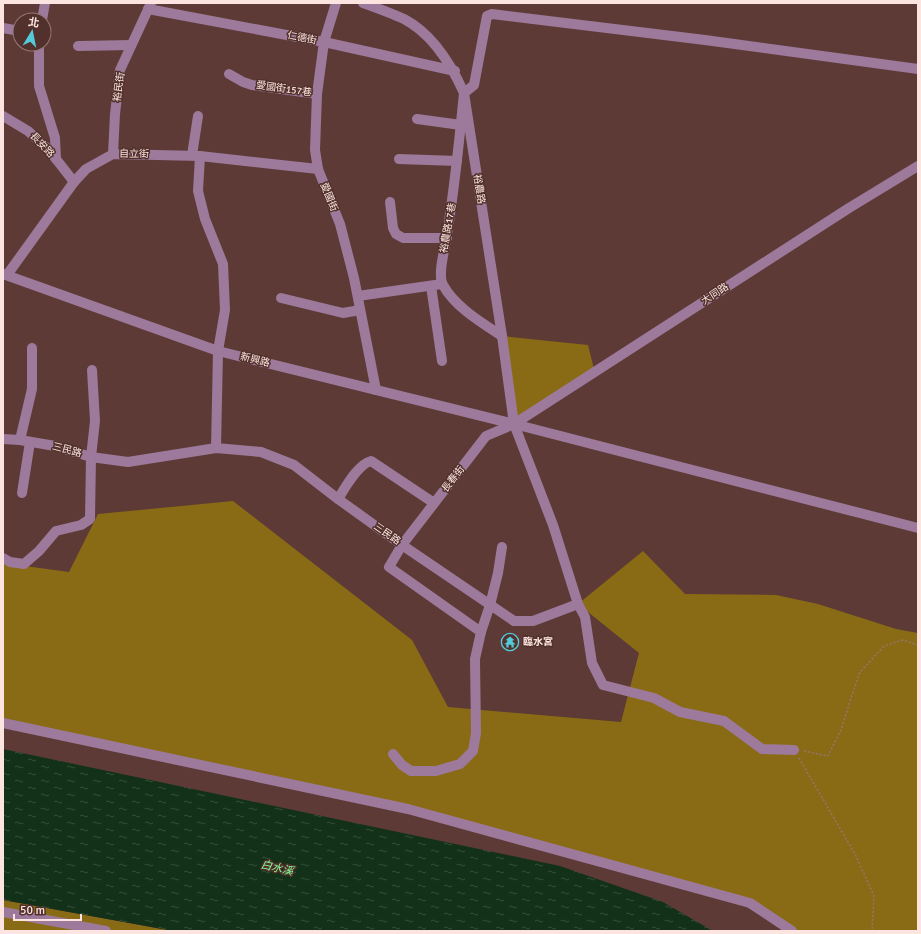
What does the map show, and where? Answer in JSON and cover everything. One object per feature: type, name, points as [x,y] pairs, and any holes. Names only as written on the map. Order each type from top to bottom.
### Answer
[{"type":"street","name":"愛國街","points":[[336,3],[324,42],[317,94],[315,150],[318,169],[340,224],[358,296],[376,390]]},
{"type":"street","name":"裕農路","points":[[363,3],[405,20],[429,37],[454,71],[464,93],[502,336],[514,424]]},
{"type":"street","name":"仁德街","points":[[149,6],[324,42],[454,71]]},
{"type":"street","name":"裕民街","points":[[113,154],[115,114],[120,70],[149,6]]},
{"type":"street","points":[[464,93],[474,85],[487,16],[492,14],[705,40],[918,69]]},
{"type":"street","points":[[78,46],[132,45]]},
{"type":"street","points":[[39,52],[39,86],[55,138],[56,159]]},
{"type":"street","name":"愛國街157巷","points":[[229,74],[252,85],[317,94]]},
{"type":"street","name":"裕農路17巷","points":[[442,284],[441,271],[452,205],[464,93]]},
{"type":"street","name":"長安路","points":[[3,116],[28,131],[49,150],[74,182]]},
{"type":"street","points":[[198,116],[196,156],[198,191],[206,219],[223,264],[225,310],[218,351],[216,448]]},
{"type":"street","points":[[417,119],[461,125]]},
{"type":"street","name":"自立街","points":[[5,274],[74,182],[86,169],[113,154],[196,156],[318,169]]},
{"type":"street","points":[[399,159],[457,161]]},
{"type":"street","name":"大同路","points":[[514,424],[849,208],[918,166]]},
{"type":"street","points":[[390,202],[393,228],[396,234],[403,238],[447,238]]},
{"type":"street","name":"新興路","points":[[5,274],[218,351],[514,424],[918,528]]},
{"type":"street","points":[[358,296],[442,284],[456,302],[475,318],[502,336]]},
{"type":"street","points":[[431,286],[442,361]]},
{"type":"street","points":[[281,298],[343,313],[360,310]]},
{"type":"street","points":[[22,493],[25,441],[32,389],[32,348]]},
{"type":"street","points":[[3,558],[10,562],[24,564],[39,551],[56,531],[82,525],[90,519],[91,457],[96,421],[92,370]]},
{"type":"street","points":[[514,424],[553,525],[578,604],[586,617],[592,663],[603,685],[624,692],[654,698],[680,712],[724,721],[762,749],[794,750]]},
{"type":"street","name":"長春街","points":[[481,632],[389,567],[402,545],[486,436],[514,424]]},
{"type":"street","name":"三民路","points":[[3,439],[55,446],[91,457],[128,462],[216,448],[262,452],[294,465],[402,545],[514,621],[533,621],[578,604]]},
{"type":"street","points":[[338,499],[365,462],[371,461],[434,503]]},
{"type":"street","points":[[393,754],[402,765],[411,771],[436,771],[460,764],[473,751],[476,733],[475,660],[481,632],[498,573],[502,547]]},
{"type":"street","points":[[3,723],[408,809],[750,903],[792,931]]},
{"type":"street","points":[[3,912],[106,931]]},
{"type":"path","points":[[794,750],[828,756],[841,730],[850,698],[860,672],[884,646],[903,640],[918,645]]},
{"type":"path","points":[[794,750],[856,856],[874,896],[872,931]]},
{"type":"shaded area","points":[[502,336],[588,345],[595,373],[515,422]]},
{"type":"shaded area","points":[[233,501],[412,640],[448,707],[621,722],[639,653],[578,604],[643,551],[685,594],[776,595],[818,604],[896,629],[918,633],[918,931],[797,931],[791,926],[702,887],[498,831],[3,726],[3,563],[69,572],[98,514]]},
{"type":"shaded area","points":[[3,900],[173,931],[3,931]]},
{"type":"water","name":"白水溪","points":[[3,749],[560,866],[663,902],[713,931],[173,931],[3,900]]},
{"type":"place","name":"臨水宮","points":[[510,642]]}]
